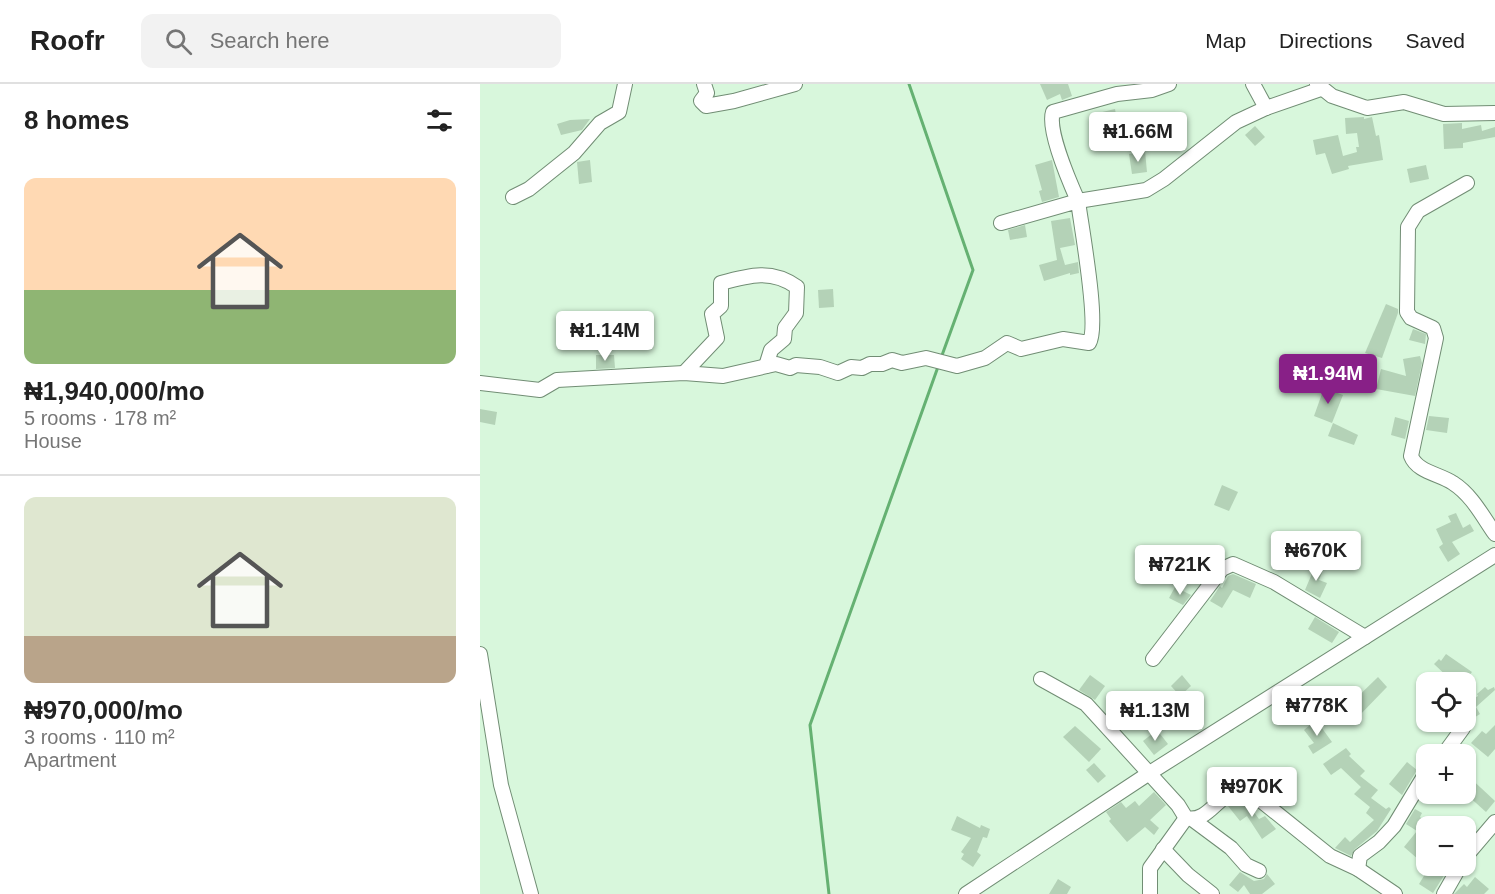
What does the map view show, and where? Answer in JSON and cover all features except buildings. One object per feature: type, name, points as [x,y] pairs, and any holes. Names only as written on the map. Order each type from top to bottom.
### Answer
[{"type":"street","points":[[513,197],[529,189],[574,153],[600,123],[619,112],[625,84]]},
{"type":"street","points":[[704,84],[708,93],[701,101],[706,106],[734,101],[795,84]]},
{"type":"street","points":[[480,383],[540,390],[557,380],[684,373],[723,376],[776,364],[790,368],[796,365],[819,367],[838,373],[851,367],[862,368],[870,364],[882,364],[892,360],[902,363],[916,358],[957,366],[985,358],[1006,342],[1021,349],[1064,339],[1089,343],[1093,337],[1092,309],[1078,201],[1066,175],[1051,116],[1053,112],[1117,94],[1152,90],[1169,84]]},
{"type":"street","points":[[1253,84],[1266,108]]},
{"type":"street","points":[[1001,223],[1078,201],[1146,190],[1164,179],[1236,122],[1319,86],[1349,103],[1367,108],[1404,102],[1444,114],[1495,113]]},
{"type":"street","points":[[1467,183],[1418,211],[1406,230],[1407,312],[1412,318],[1433,328],[1436,338],[1411,456],[1415,463],[1454,483],[1472,500],[1495,534]]},
{"type":"street","points":[[684,373],[717,338],[712,314],[721,306],[721,283],[751,275],[783,277],[798,286],[796,313],[785,328],[784,339],[771,350],[766,366]]},
{"type":"street","points":[[966,894],[1148,774],[1495,555]]},
{"type":"street","points":[[1153,659],[1222,569],[1233,564],[1274,582],[1365,637]]},
{"type":"street","points":[[480,654],[501,785],[531,894]]},
{"type":"street","points":[[1041,679],[1086,704],[1189,818],[1231,849],[1246,865],[1259,872]]},
{"type":"street","points":[[1150,894],[1150,868],[1163,849],[1189,818],[1203,815],[1225,796],[1236,790],[1249,791],[1330,856],[1358,869],[1395,894]]},
{"type":"street","points":[[1358,869],[1360,856],[1379,842],[1394,826],[1416,790]]},
{"type":"street","points":[[1476,844],[1495,822]]},
{"type":"street","points":[[1163,849],[1188,875],[1212,894]]},
{"type":"street","points":[[1444,894],[1454,876]]},
{"type":"waterway","points":[[909,84],[973,270],[941,358]]},
{"type":"waterway","points":[[829,894],[810,725],[939,364]]}]
